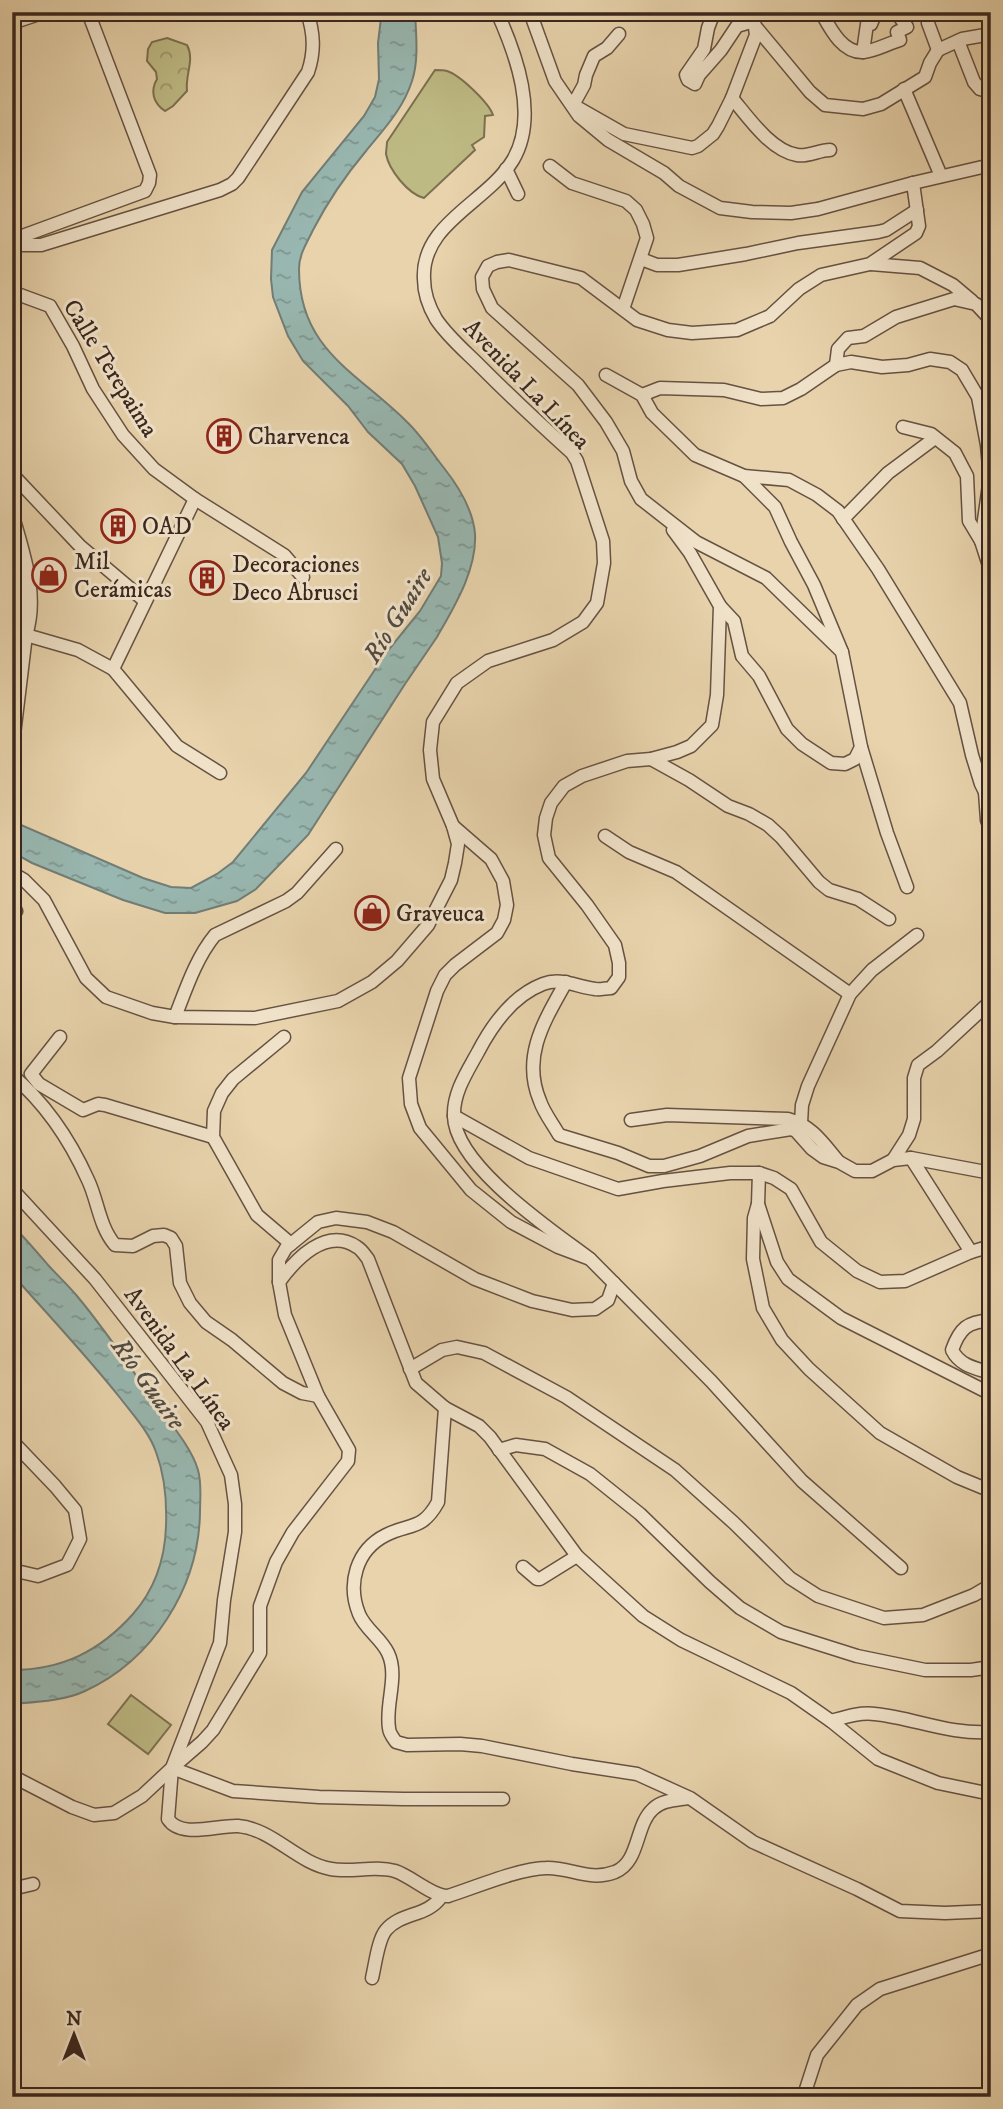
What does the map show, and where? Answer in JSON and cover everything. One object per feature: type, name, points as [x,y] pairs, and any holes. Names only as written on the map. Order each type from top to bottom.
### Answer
[{"type":"street","points":[[12,23],[45,12]]},
{"type":"street","points":[[15,244],[145,191],[149,183],[150,175],[88,12]]},
{"type":"street","points":[[15,244],[41,245],[232,184],[308,72],[313,40],[307,12]]},
{"type":"street","name":"Avenida La Línea","points":[[12,873],[24,880],[44,900],[86,978],[106,997],[152,1013],[175,1017],[255,1018],[338,1001],[372,982],[397,961],[428,925],[451,880],[458,844],[453,825],[433,779],[430,750],[433,722],[457,683],[488,661],[553,640],[583,622],[597,603],[604,564],[603,541],[572,453],[453,339],[436,318],[427,299],[424,268],[429,246],[442,230],[506,169],[514,159],[521,137],[525,97],[511,42],[497,12]]},
{"type":"street","points":[[530,12],[555,81],[579,116],[608,140],[664,173],[679,186],[720,208],[792,213],[818,209],[991,165]]},
{"type":"street","points":[[573,105],[624,134],[692,148],[698,146],[713,134],[732,98],[756,35],[754,20],[737,26],[695,84],[685,75],[704,49],[714,12]]},
{"type":"street","points":[[821,12],[830,30],[847,48],[863,52],[900,40],[897,32],[928,18],[938,50]]},
{"type":"street","points":[[863,52],[867,24],[871,24],[876,12]]},
{"type":"street","points":[[899,12],[907,27]]},
{"type":"street","points":[[755,26],[810,92],[825,105],[863,109],[881,104],[925,77],[938,50],[958,41],[991,34]]},
{"type":"street","points":[[573,105],[584,85],[594,56],[607,48],[620,34]]},
{"type":"street","points":[[958,41],[974,82],[980,89],[991,92]]},
{"type":"street","points":[[904,89],[941,176]]},
{"type":"street","points":[[732,98],[765,136],[783,150],[799,156],[830,150]]},
{"type":"street","points":[[550,166],[572,183],[626,201],[643,224],[647,238],[623,309]]},
{"type":"street","points":[[506,169],[518,194]]},
{"type":"street","points":[[870,264],[916,233],[919,226],[913,183]]},
{"type":"street","points":[[641,259],[657,265],[678,265],[797,243],[878,232],[886,230],[917,210]]},
{"type":"street","points":[[12,218],[15,244]]},
{"type":"street","points":[[842,652],[766,578],[696,542],[640,499],[631,481],[623,451],[607,422],[578,385],[492,308],[483,289],[482,277],[488,266],[509,260],[581,278],[637,320],[668,330],[692,333],[737,330],[770,316],[799,289],[821,275],[870,264],[920,268],[953,285],[991,320]]},
{"type":"street","name":"Calle Terepaima","points":[[12,292],[50,306],[93,389],[124,435],[154,469],[195,499],[284,555],[303,577]]},
{"type":"street","points":[[836,365],[838,349],[848,338],[864,336],[896,317],[954,299],[976,304]]},
{"type":"street","points":[[642,395],[660,388],[724,390],[761,399],[783,398],[836,365],[851,362],[882,367],[908,365],[930,359],[950,362],[962,370],[978,397],[987,445],[990,478],[981,541]]},
{"type":"street","points":[[607,375],[642,395],[652,413],[695,455],[744,477],[775,507],[814,586],[842,652],[861,747],[887,833],[907,887]]},
{"type":"street","points":[[903,427],[931,434],[955,453],[967,476],[969,521],[981,541],[991,572]]},
{"type":"street","points":[[843,519],[888,472],[935,438]]},
{"type":"street","points":[[12,474],[80,546],[145,601]]},
{"type":"street","points":[[744,477],[789,480],[817,495],[838,511],[878,569],[960,703],[972,755],[988,794],[987,820],[991,831]]},
{"type":"street","points":[[113,669],[195,499]]},
{"type":"street","points":[[12,513],[31,597],[31,620],[26,635],[12,751]]},
{"type":"street","points":[[663,516],[690,554],[720,606],[734,621],[741,656],[758,676],[787,729],[802,744],[831,763],[845,764],[855,760],[861,747]]},
{"type":"street","points":[[981,541],[991,523]]},
{"type":"street","points":[[12,561],[20,588],[26,635]]},
{"type":"street","points":[[720,606],[717,695],[712,725],[691,746],[677,752],[651,759],[627,761],[582,776],[564,786],[551,803],[546,818],[544,835],[549,858],[615,945],[619,977],[611,988],[597,990],[566,982],[545,983],[526,993],[504,1012],[482,1044],[458,1088],[454,1116],[458,1135],[468,1152],[509,1198],[590,1259],[711,1381],[802,1481],[901,1569]]},
{"type":"street","points":[[12,633],[78,650],[113,669],[177,746],[220,773]]},
{"type":"street","points":[[651,759],[690,780],[728,806],[768,825],[829,890],[858,899],[889,919]]},
{"type":"street","points":[[453,825],[491,859],[503,881],[507,905],[504,920],[497,933],[455,965],[445,975],[437,991],[409,1078],[411,1104],[420,1128],[471,1190],[511,1222],[558,1248],[590,1259]]},
{"type":"street","points":[[605,836],[629,852],[676,872],[850,994]]},
{"type":"street","points":[[175,1017],[194,970],[215,934],[286,901],[297,893],[336,849]]},
{"type":"street","points":[[12,904],[16,911],[12,916]]},
{"type":"street","points":[[801,1123],[802,1105],[808,1086],[850,994],[872,970],[917,935]]},
{"type":"street","points":[[566,982],[539,1031],[533,1061],[534,1084],[540,1102],[559,1135],[618,1153],[649,1166],[664,1166],[700,1156],[748,1136],[791,1129],[823,1157],[855,1171],[872,1171],[893,1160],[911,1158],[991,1173]]},
{"type":"street","points":[[893,1160],[909,1135],[914,1119],[914,1078],[918,1065],[991,1001]]},
{"type":"street","points":[[60,1037],[31,1074],[39,1084],[83,1110],[98,1104],[105,1105],[213,1137]]},
{"type":"street","points":[[284,1037],[233,1079],[222,1093],[214,1111],[213,1137],[257,1215],[291,1244]]},
{"type":"street","points":[[12,1075],[37,1098],[56,1123],[89,1181],[103,1226],[115,1245],[133,1246],[153,1236],[164,1235],[171,1238],[176,1246],[180,1283],[190,1303],[206,1322],[284,1383],[302,1393],[318,1396]]},
{"type":"street","points":[[631,1120],[667,1115],[788,1119],[801,1123],[817,1136],[839,1162]]},
{"type":"street","points":[[454,1116],[528,1158],[618,1189],[730,1173],[759,1173],[774,1178],[791,1189],[821,1242],[857,1271],[880,1282],[905,1281],[991,1246]]},
{"type":"street","points":[[911,1158],[971,1252]]},
{"type":"street","points":[[759,1173],[753,1259],[763,1308],[782,1340],[809,1369],[880,1433],[957,1477],[991,1491]]},
{"type":"street","name":"Avenida La Línea","points":[[12,1189],[95,1279],[207,1422],[231,1475],[235,1504],[235,1532],[220,1643],[172,1768],[142,1796],[123,1808],[114,1813],[94,1815],[72,1807],[12,1776]]},
{"type":"street","points":[[758,1204],[777,1262],[789,1279],[841,1318],[991,1394]]},
{"type":"street","points":[[614,1283],[608,1300],[595,1309],[572,1310],[532,1301],[475,1279],[393,1233],[367,1222],[337,1218],[318,1222],[291,1244],[279,1260],[279,1282],[285,1315],[318,1396],[349,1450],[348,1461],[293,1532],[275,1562],[260,1605],[260,1653],[213,1730],[172,1768],[168,1819],[172,1826],[183,1830],[242,1827],[260,1833],[330,1869],[394,1871],[441,1897],[548,1867],[597,1877],[618,1871],[630,1858],[643,1821],[653,1808],[666,1801],[690,1798]]},
{"type":"street","points":[[279,1282],[291,1266],[321,1243],[341,1241],[356,1246],[368,1259],[416,1383],[445,1408],[479,1426],[577,1556],[643,1616],[681,1640],[791,1693],[878,1759],[938,1783],[991,1794]]},
{"type":"street","points":[[991,1320],[967,1326],[958,1334],[952,1350],[956,1359],[991,1373]]},
{"type":"street","points":[[410,1369],[442,1350],[457,1347],[484,1353],[566,1397],[676,1470],[790,1578],[818,1596],[884,1618],[923,1615],[974,1595],[991,1585]]},
{"type":"street","points":[[445,1408],[438,1502],[431,1515],[417,1525],[385,1535],[364,1552],[354,1573],[359,1614],[367,1628],[388,1651],[392,1668],[388,1729],[396,1742],[407,1745],[482,1746],[637,1774],[690,1798],[753,1842],[900,1911],[991,1912]]},
{"type":"street","points":[[12,1441],[75,1510],[80,1539],[67,1565],[38,1576],[12,1570]]},
{"type":"street","points":[[499,1450],[516,1445],[545,1449],[590,1474],[640,1514],[710,1583],[740,1608],[781,1632],[857,1656],[925,1670],[991,1667]]},
{"type":"street","points":[[523,1567],[540,1579],[577,1556]]},
{"type":"street","points":[[831,1721],[857,1714],[874,1714],[955,1731],[991,1732]]},
{"type":"street","points":[[172,1768],[233,1791],[355,1798],[503,1799]]},
{"type":"street","points":[[12,1889],[33,1884]]},
{"type":"street","points":[[372,1978],[384,1931],[397,1921],[430,1909],[441,1897]]},
{"type":"street","points":[[808,2097],[806,2089],[817,2055],[857,2005],[880,1989],[991,1954]]},
{"type":"green space","points":[[167,38],[187,45],[190,62],[187,91],[165,111],[154,96],[156,72],[147,61],[152,42]]},
{"type":"green space","points":[[435,70],[447,71],[459,78],[480,97],[493,115],[485,116],[484,137],[472,145],[475,150],[424,198],[412,192],[400,180],[391,167],[386,152],[387,142]]},
{"type":"green space","points":[[131,1695],[171,1725],[148,1754],[108,1724]]},
{"type":"water","name":"Río Guaire","points":[[379,12],[415,12],[416,56],[412,81],[398,110],[344,179],[313,230],[299,264],[302,297],[309,320],[320,340],[334,357],[412,427],[455,483],[474,525],[475,548],[472,561],[463,588],[437,637],[308,835],[256,889],[237,901],[195,913],[165,913],[123,900],[32,863],[12,852],[12,821],[143,878],[171,887],[191,888],[217,874],[233,862],[306,773],[386,653],[420,611],[441,576],[438,537],[415,486],[402,464],[368,432],[348,406],[303,361],[288,336],[273,297],[271,279],[272,250],[302,192],[364,116],[375,97],[379,79]]},
{"type":"water","name":"Río Guaire","points":[[12,1225],[87,1308],[176,1431],[194,1460],[201,1491],[198,1540],[191,1567],[168,1618],[151,1641],[132,1660],[85,1691],[59,1699],[12,1704],[12,1670],[47,1666],[79,1656],[107,1638],[133,1614],[153,1584],[157,1573],[164,1550],[166,1516],[162,1470],[145,1431],[95,1367],[12,1274]]},
{"type":"place","name":"Charvenca","points":[[224,436]]},
{"type":"place","name":"OAD","points":[[118,526]]},
{"type":"place","name":"Mil Cerámicas","points":[[49,575]]},
{"type":"place","name":"Decoraciones Deco Abrusci","points":[[207,578]]},
{"type":"place","name":"Graveuca","points":[[372,913]]}]
